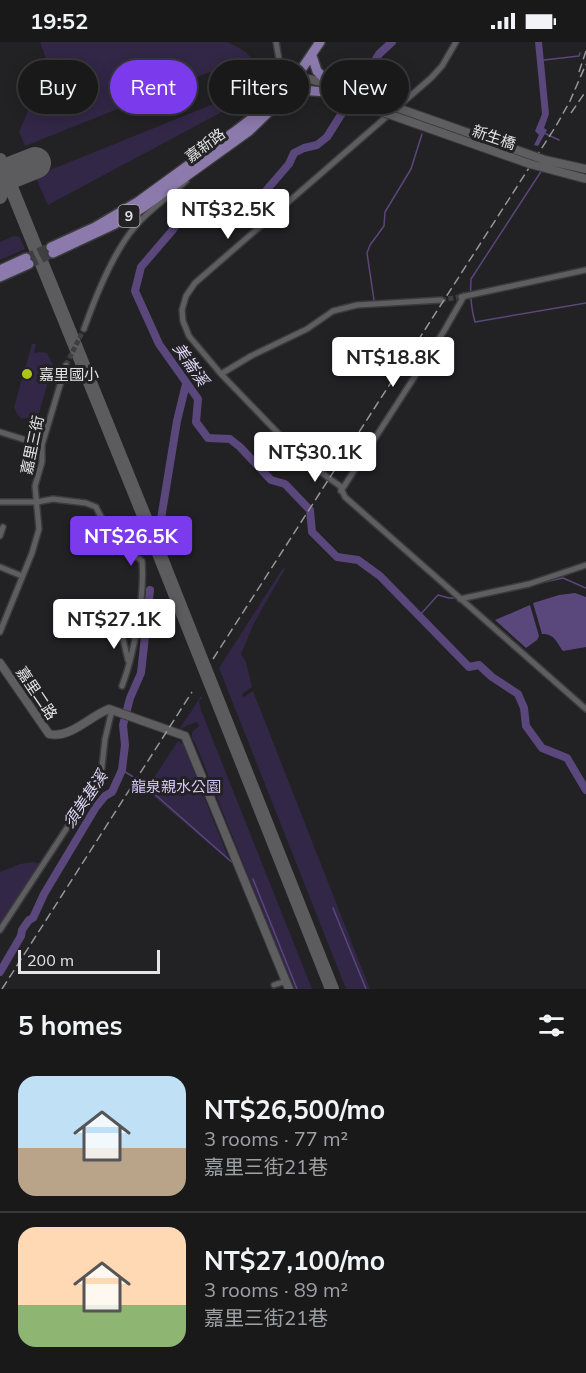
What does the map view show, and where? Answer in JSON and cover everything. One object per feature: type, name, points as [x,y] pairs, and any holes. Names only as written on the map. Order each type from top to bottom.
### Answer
[{"type":"main road","name":"嘉新路","points":[[309,60],[320,42]]},
{"type":"main road","points":[[312,56],[321,77]]},
{"type":"main road","name":"嘉新路","points":[[257,114],[140,201],[52,250],[133,214],[200,168],[266,114]]},
{"type":"main road","points":[[0,270],[27,261],[0,277]]},
{"type":"street","points":[[276,42],[279,60]]},
{"type":"street","points":[[456,42],[442,66],[431,78],[191,287],[183,305],[184,327],[221,374],[305,460],[340,486],[345,497],[586,709]]},
{"type":"street","name":"新生橋","points":[[397,114],[530,164],[586,179]]},
{"type":"street","name":"新生橋","points":[[406,114],[545,160],[586,169]]},
{"type":"street","points":[[84,329],[109,269],[134,227],[200,168]]},
{"type":"street","points":[[341,491],[466,296],[586,270]]},
{"type":"street","points":[[221,374],[251,356],[307,329],[333,311],[357,305],[441,300]]},
{"type":"street","name":"嘉里三街","points":[[0,632],[32,553],[39,529],[35,486],[42,462],[42,445],[66,365]]},
{"type":"street","points":[[0,432],[42,445]]},
{"type":"street","points":[[0,502],[37,502],[53,499],[86,503],[96,507],[103,522],[126,549],[142,561],[143,578],[129,667],[122,686]]},
{"type":"street","points":[[0,536],[3,527]]},
{"type":"street","points":[[460,599],[529,584],[586,565]]},
{"type":"street","points":[[0,567],[22,576]]},
{"type":"street","points":[[120,627],[129,667]]},
{"type":"street","name":"嘉里二路","points":[[0,663],[49,734],[64,734],[96,714],[109,709],[115,712]]},
{"type":"street","points":[[0,930],[101,776],[105,739],[115,712],[185,736],[288,985],[274,985]]},
{"type":"green space","points":[[40,42],[227,42],[243,51],[252,60],[209,60],[209,72],[197,77],[197,60],[110,60],[110,112],[25,146],[19,132],[27,114],[98,114],[98,60],[47,60]]},
{"type":"green space","points":[[209,106],[209,114],[218,114],[48,205],[35,176],[189,114],[197,114],[197,111]]},
{"type":"green space","points":[[14,236],[20,237],[25,249],[0,260],[0,242]]},
{"type":"green space","points":[[32,344],[36,344],[34,353],[47,353],[53,365],[39,413],[36,416],[22,419],[14,407]]},
{"type":"green space","points":[[283,568],[285,569],[254,623],[241,654],[246,662],[252,687],[242,694],[244,697],[253,691],[370,989],[346,989],[219,668]]},
{"type":"green space","points":[[201,696],[202,699],[199,700],[201,710],[312,989],[293,989],[192,738],[192,732],[199,726],[197,722],[178,731]]},
{"type":"green space","name":"龍泉親水公園","points":[[178,741],[183,744],[230,862],[146,790]]},
{"type":"green space","points":[[33,862],[42,864],[0,929],[0,872],[20,864]]},
{"type":"shaded area","points":[[535,42],[542,42],[549,114],[544,128],[547,130],[538,146],[534,145],[539,135],[535,131],[542,114]]},
{"type":"shaded area","points":[[575,593],[586,597],[586,647],[563,651],[553,637],[542,634],[533,603]]},
{"type":"shaded area","points":[[530,605],[539,636],[526,648],[495,620]]},
{"type":"waterway","name":"美崙溪","points":[[392,42],[379,54],[368,72],[356,83],[344,110],[327,137],[317,145],[294,153],[289,164],[264,193],[239,211],[222,206],[188,209],[141,267],[135,291],[159,344],[198,399],[196,422],[208,438],[230,439],[271,480],[285,484],[310,510],[312,532],[337,557],[358,560],[380,576],[469,667],[479,665],[492,677],[518,694],[524,708],[526,726],[542,748],[567,758],[586,790]]},
{"type":"waterway","points":[[544,60],[579,56],[580,53]]},
{"type":"waterway","points":[[379,54],[382,60]]},
{"type":"waterway","points":[[544,133],[559,140]]},
{"type":"waterway","points":[[374,300],[367,253],[384,226],[385,212],[411,169],[422,134]]},
{"type":"waterway","points":[[542,170],[471,279],[471,301],[475,322],[586,303]]},
{"type":"waterway","name":"須美基溪","points":[[160,525],[177,421],[186,384]]},
{"type":"waterway","points":[[536,584],[563,578],[586,588]]},
{"type":"waterway","points":[[467,600],[517,589]]},
{"type":"waterway","name":"須美基溪","points":[[0,972],[21,936],[22,930],[33,918],[44,894],[96,807],[105,796],[112,792],[122,770],[125,745],[123,725],[130,698],[141,673],[150,590]]},
{"type":"waterway","points":[[420,615],[438,595],[454,598]]},
{"type":"waterway","points":[[122,770],[135,778]]},
{"type":"waterway","points":[[142,783],[234,864]]},
{"type":"waterway","points":[[253,879],[297,989]]},
{"type":"waterway","points":[[333,908],[366,989]]},
{"type":"taxiway","points":[[0,160],[332,989]]},
{"type":"taxiway","points":[[0,197],[6,174]]},
{"type":"runway","points":[[0,177],[35,163]]},
{"type":"tunnel","points":[[26,258],[51,247]]},
{"type":"tunnel","points":[[29,264],[53,253]]},
{"type":"tunnel","points":[[441,300],[459,297]]},
{"type":"tunnel","points":[[66,365],[84,329]]},
{"type":"railway","points":[[579,72],[586,51]]},
{"type":"railway","points":[[213,659],[556,126],[586,64]]},
{"type":"railway","points":[[571,113],[586,91]]},
{"type":"railway","points":[[2,989],[192,692]]},
{"type":"place","name":"嘉里國小","points":[[27,374]]}]
